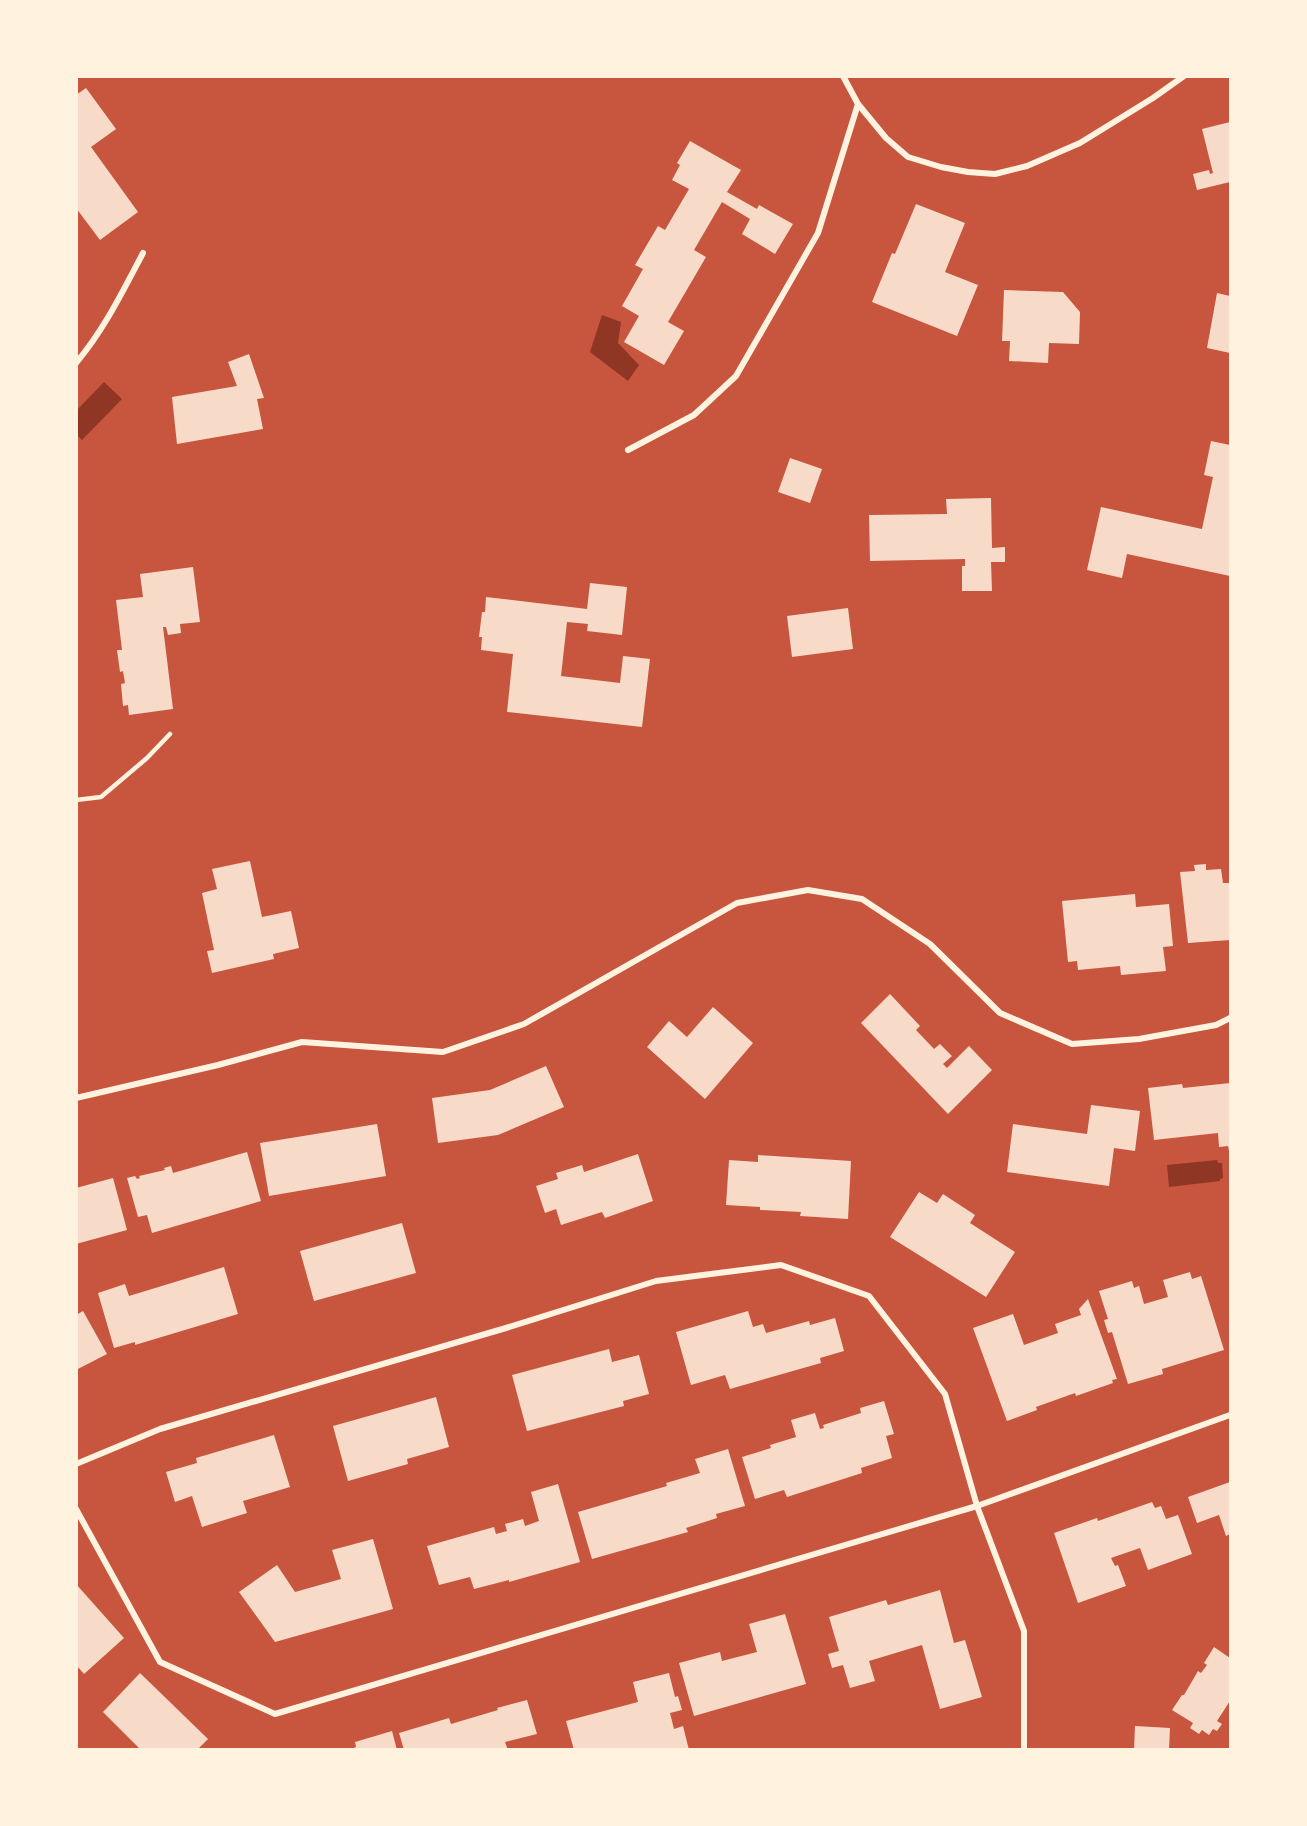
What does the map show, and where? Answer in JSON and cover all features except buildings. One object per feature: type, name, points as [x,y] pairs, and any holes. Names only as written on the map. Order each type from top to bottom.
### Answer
[{"type":"street","points":[[843,76],[858,104],[886,138],[909,157],[940,167],[995,174],[1028,166],[1080,143],[1184,76]]},
{"type":"street","points":[[628,450],[694,415],[736,376],[818,233],[858,104]]},
{"type":"street","points":[[76,363],[90,347],[108,318],[143,253]]},
{"type":"street","points":[[76,1098],[218,1065],[302,1042],[443,1052],[524,1024],[737,903],[808,890],[862,899],[930,944],[1000,1013],[1072,1044],[1139,1039],[1216,1025],[1230,1018]]},
{"type":"street","points":[[76,1464],[160,1429],[506,1328],[656,1281],[781,1265],[869,1296],[945,1394],[977,1506],[1024,1631],[1024,1749]]},
{"type":"street","points":[[76,1509],[160,1662],[275,1714],[977,1506],[1230,1415]]},
{"type":"lane","points":[[76,800],[101,797],[147,758],[170,734]]},
{"type":"shaded area","points":[[602,315],[621,322],[618,343],[639,365],[628,381],[590,352]]},
{"type":"shaded area","points":[[104,382],[122,399],[82,440],[77,435],[77,410]]},
{"type":"shaded area","points":[[1217,1160],[1218,1163],[1222,1163],[1223,1178],[1220,1181],[1169,1187],[1167,1165]]}]
